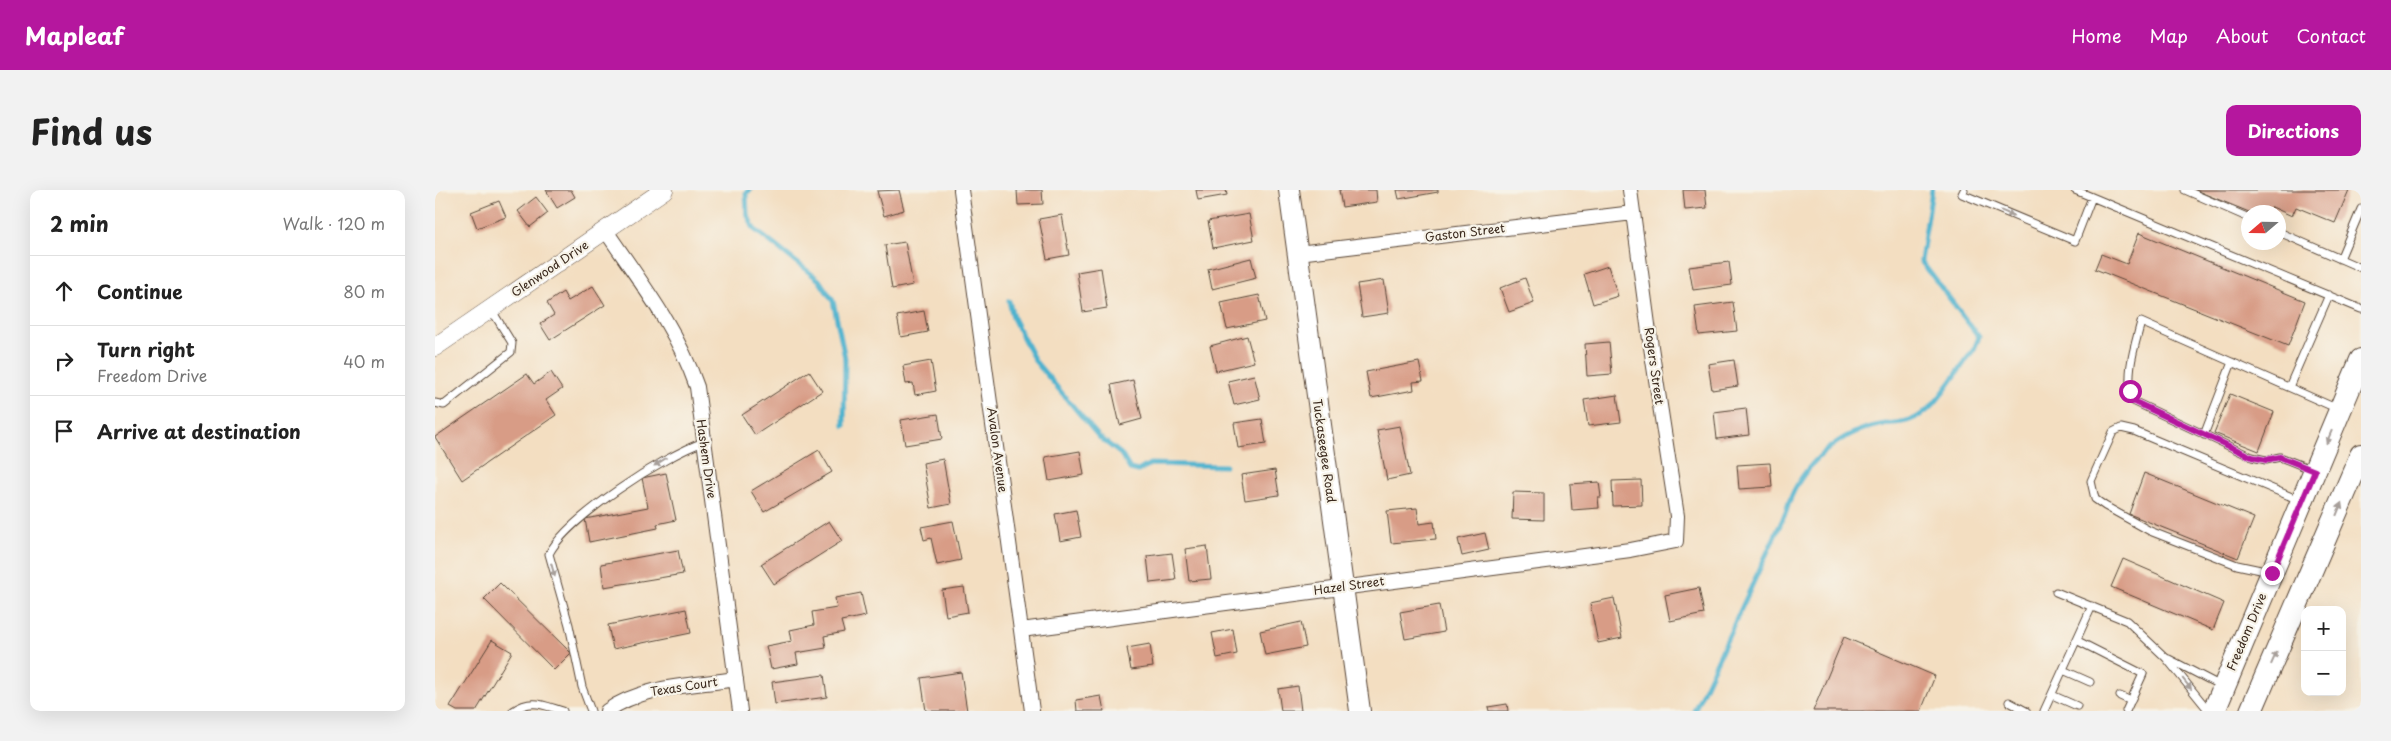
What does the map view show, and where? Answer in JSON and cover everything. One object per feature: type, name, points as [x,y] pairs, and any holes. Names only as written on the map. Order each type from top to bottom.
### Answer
[{"type":"main road","name":"Tuckaseegee Road","points":[[1289,190],[1360,711]]},
{"type":"main road","name":"Freedom Drive","points":[[2214,711],[2361,360]]},
{"type":"main road","points":[[2224,688],[2253,707],[2361,455]]},
{"type":"street","name":"Glenwood Drive","points":[[435,347],[665,190]]},
{"type":"street","name":"Avalon Avenue","points":[[961,190],[1032,711]]},
{"type":"street","name":"Rogers Street","points":[[1630,190],[1677,516],[1676,541]]},
{"type":"street","name":"Gaston Street","points":[[1297,253],[1633,213]]},
{"type":"street","name":"Hashem Drive","points":[[606,231],[670,326],[685,354],[697,387],[740,711]]},
{"type":"street","name":"Hazel Street","points":[[1021,630],[1343,586],[1630,550],[1676,541]]},
{"type":"street","name":"Texas Court","points":[[607,711],[620,702],[638,694],[735,679]]},
{"type":"lane","points":[[1964,190],[1962,194],[2075,241],[2092,197]]},
{"type":"lane","points":[[2075,190],[2361,309]]},
{"type":"lane","points":[[2185,190],[2241,214]]},
{"type":"lane","points":[[2340,259],[2361,209]]},
{"type":"lane","points":[[2286,235],[2361,268]]},
{"type":"lane","points":[[2289,387],[2329,295]]},
{"type":"lane","points":[[435,403],[444,405],[511,352],[512,343],[491,309]]},
{"type":"lane","points":[[2315,471],[2280,457],[2266,460],[2252,457],[2133,401],[2130,391],[2129,365],[2141,322],[2340,410]]},
{"type":"lane","points":[[2204,434],[2232,362]]},
{"type":"lane","points":[[2272,573],[2237,565],[2151,531],[2095,499],[2091,482],[2113,432],[2121,428],[2134,431],[2302,501]]},
{"type":"lane","points":[[591,711],[581,687],[569,624],[549,554],[555,541],[593,508],[667,457],[704,442]]},
{"type":"lane","points":[[2056,592],[2127,621],[2166,658],[2209,711]]},
{"type":"lane","points":[[2044,711],[2078,641],[2092,606]]},
{"type":"lane","points":[[2078,641],[2143,674],[2126,711]]},
{"type":"lane","points":[[2166,658],[2224,688]]},
{"type":"lane","points":[[2063,670],[2090,682]]},
{"type":"lane","points":[[2052,695],[2077,706]]},
{"type":"lane","points":[[2120,696],[2131,701]]},
{"type":"lane","points":[[513,711],[520,705],[532,702],[563,711]]},
{"type":"lane","points":[[2009,702],[2026,711]]},
{"type":"building","points":[[546,190],[571,190],[575,197],[557,208]]},
{"type":"building","points":[[899,190],[904,210],[884,216],[877,191]]},
{"type":"building","points":[[1017,190],[1042,190],[1043,204],[1018,205]]},
{"type":"building","points":[[1196,190],[1226,190],[1227,195],[1198,200]]},
{"type":"building","points":[[1339,190],[1376,190],[1377,202],[1342,207]]},
{"type":"building","points":[[1397,190],[1438,190],[1438,192],[1399,199]]},
{"type":"building","points":[[1683,190],[1705,190],[1707,208],[1685,210]]},
{"type":"building","points":[[2195,190],[2349,190],[2335,223],[2296,207],[2292,216],[2286,213],[2286,205],[2241,205],[2241,209]]},
{"type":"building","points":[[536,197],[548,213],[530,227],[518,211]]},
{"type":"building","points":[[499,201],[506,217],[477,228],[471,212]]},
{"type":"building","points":[[1249,214],[1254,240],[1213,248],[1208,221]]},
{"type":"building","points":[[1062,215],[1069,255],[1047,259],[1039,219]]},
{"type":"building","points":[[2139,233],[2305,301],[2288,346],[2095,269],[2101,254],[2127,264]]},
{"type":"building","points":[[905,242],[913,285],[892,289],[885,245]]},
{"type":"building","points":[[1251,258],[1256,278],[1212,289],[1208,269]]},
{"type":"building","points":[[1729,262],[1732,285],[1693,290],[1689,267]]},
{"type":"building","points":[[1608,266],[1618,296],[1593,304],[1584,274]]},
{"type":"building","points":[[1101,268],[1107,308],[1083,312],[1077,272]]},
{"type":"building","points":[[1525,278],[1534,303],[1509,312],[1500,288]]},
{"type":"building","points":[[1384,280],[1389,313],[1362,317],[1357,284]]},
{"type":"building","points":[[593,286],[605,305],[550,340],[540,324],[554,315],[547,303],[563,292],[568,301]]},
{"type":"building","points":[[1259,295],[1265,321],[1227,329],[1221,303]]},
{"type":"building","points":[[1733,302],[1737,331],[1699,335],[1695,307]]},
{"type":"building","points":[[924,311],[928,332],[901,337],[897,316]]},
{"type":"building","points":[[1247,336],[1254,362],[1216,371],[1210,346]]},
{"type":"building","points":[[1609,342],[1612,374],[1587,376],[1585,344]]},
{"type":"building","points":[[1734,360],[1738,386],[1712,390],[1708,364]]},
{"type":"building","points":[[931,361],[936,391],[915,395],[913,383],[906,384],[903,366]]},
{"type":"building","points":[[1419,362],[1423,381],[1413,382],[1414,390],[1371,398],[1366,372]]},
{"type":"building","points":[[809,371],[822,391],[755,435],[742,415]]},
{"type":"building","points":[[551,372],[562,389],[546,400],[556,415],[462,480],[435,437],[527,374],[534,384]]},
{"type":"building","points":[[1254,375],[1260,399],[1234,405],[1228,381]]},
{"type":"building","points":[[1133,380],[1142,419],[1120,425],[1111,385]]},
{"type":"building","points":[[2230,394],[2274,412],[2259,451],[2214,433]]},
{"type":"building","points":[[1617,395],[1621,422],[1588,426],[1584,400]]},
{"type":"building","points":[[1746,408],[1749,435],[1717,439],[1714,412]]},
{"type":"building","points":[[938,414],[942,439],[905,445],[901,420]]},
{"type":"building","points":[[1262,419],[1266,444],[1238,448],[1234,423]]},
{"type":"building","points":[[1400,426],[1410,475],[1387,480],[1377,430]]},
{"type":"building","points":[[819,450],[832,472],[764,512],[751,491]]},
{"type":"building","points":[[1080,451],[1084,475],[1049,481],[1045,457]]},
{"type":"building","points":[[943,459],[951,504],[931,508],[923,463]]},
{"type":"building","points":[[1770,463],[1772,487],[1739,489],[1737,465]]},
{"type":"building","points":[[1275,470],[1279,495],[1245,500],[1241,475]]},
{"type":"building","points":[[666,473],[676,520],[657,524],[658,528],[589,542],[585,519],[648,507],[642,478]]},
{"type":"building","points":[[2144,473],[2254,518],[2238,558],[2129,514]]},
{"type":"building","points":[[1641,480],[1642,505],[1613,506],[1612,481]]},
{"type":"building","points":[[1599,482],[1601,497],[1598,497],[1599,508],[1572,510],[1570,484]]},
{"type":"building","points":[[1513,492],[1544,493],[1544,520],[1512,519]]},
{"type":"building","points":[[1417,508],[1419,524],[1434,522],[1436,539],[1391,543],[1387,511]]},
{"type":"building","points":[[1076,510],[1081,537],[1060,541],[1055,514]]},
{"type":"building","points":[[829,521],[842,541],[774,584],[761,564]]},
{"type":"building","points":[[953,521],[961,560],[937,565],[931,538],[924,540],[921,527]]},
{"type":"building","points":[[1485,533],[1489,550],[1462,556],[1458,539]]},
{"type":"building","points":[[1207,546],[1211,579],[1189,581],[1185,549]]},
{"type":"building","points":[[678,550],[683,574],[604,587],[601,564]]},
{"type":"building","points":[[1172,553],[1176,580],[1150,583],[1147,556]]},
{"type":"building","points":[[2123,559],[2224,603],[2213,630],[2111,587]]},
{"type":"building","points":[[500,583],[571,653],[554,670],[484,599]]},
{"type":"building","points":[[964,587],[968,612],[946,616],[942,590]]},
{"type":"building","points":[[1699,588],[1704,614],[1670,621],[1665,595]]},
{"type":"building","points":[[861,593],[866,616],[841,621],[844,632],[824,636],[826,648],[796,653],[798,664],[771,669],[766,646],[792,641],[790,630],[814,625],[812,612],[837,608],[835,598]]},
{"type":"building","points":[[1614,598],[1622,638],[1598,643],[1590,603]]},
{"type":"building","points":[[1439,605],[1444,632],[1405,639],[1400,612]]},
{"type":"building","points":[[686,609],[691,633],[613,649],[608,625]]},
{"type":"building","points":[[1301,622],[1306,647],[1265,655],[1260,631]]},
{"type":"building","points":[[1233,629],[1237,654],[1217,658],[1212,633]]},
{"type":"building","points":[[1844,637],[1935,676],[1921,711],[1813,711]]},
{"type":"building","points":[[492,640],[512,652],[476,711],[457,711],[450,707]]},
{"type":"building","points":[[1150,644],[1153,667],[1131,670],[1127,648]]},
{"type":"building","points":[[961,672],[967,711],[926,711],[921,678]]},
{"type":"building","points":[[824,675],[827,697],[775,704],[772,682]]},
{"type":"building","points":[[1298,686],[1301,711],[1281,711],[1278,689]]},
{"type":"building","points":[[1101,696],[1104,711],[1077,711],[1076,700]]},
{"type":"building","points":[[1507,704],[1508,711],[1489,711],[1488,707]]},
{"type":"waterway","points":[[750,190],[746,193],[747,214],[754,229],[819,280],[833,301],[845,358],[844,426]]},
{"type":"waterway","points":[[1694,711],[1786,512],[1791,497],[1808,469],[1831,446],[1845,437],[1875,426],[1912,419],[1925,412],[1943,392],[1974,349],[1979,337],[1921,261],[1932,190]]},
{"type":"waterway","points":[[1009,301],[1013,318],[1035,361],[1099,437],[1121,454],[1130,469],[1138,471],[1150,464],[1225,466]]},
{"type":"route","points":[[2130,391],[2133,401],[2252,457],[2266,460],[2280,457],[2315,471],[2272,573]]}]
